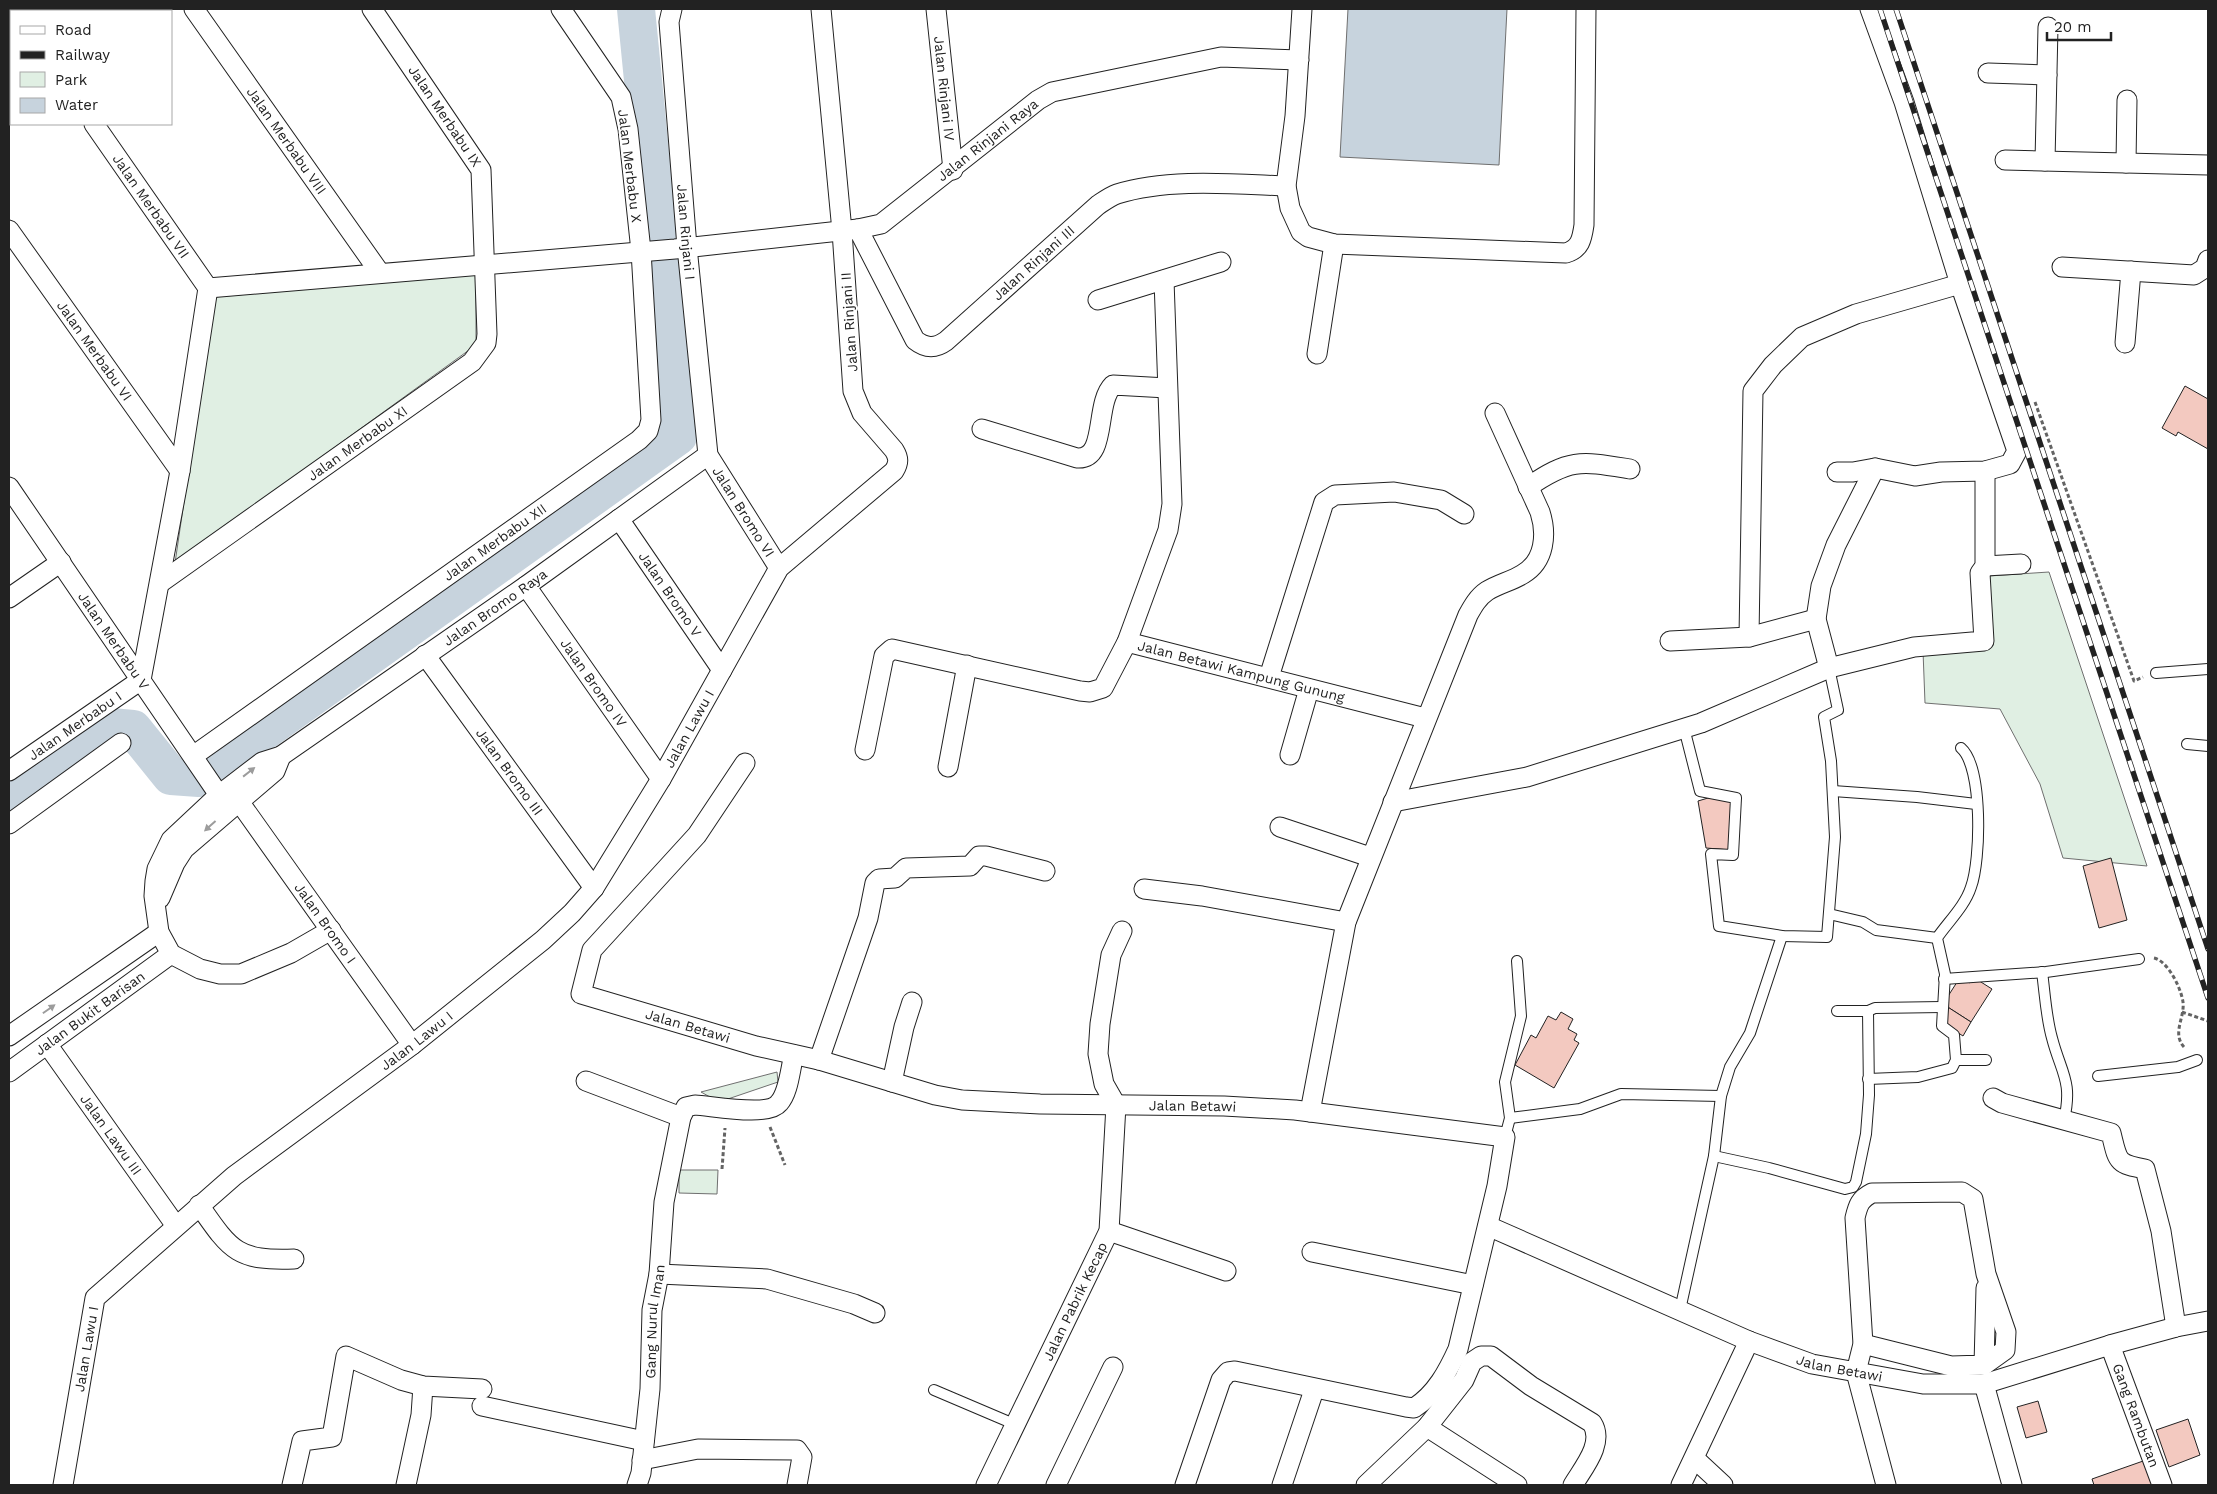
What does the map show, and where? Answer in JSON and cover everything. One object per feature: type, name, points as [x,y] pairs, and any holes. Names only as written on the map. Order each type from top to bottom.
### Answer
[{"type":"street","name":"Jalan Merbabu VIII","points":[[194,9],[380,273]]},
{"type":"street","name":"Jalan Merbabu IX","points":[[372,9],[481,170],[485,265]]},
{"type":"street","name":"Jalan Merbabu X","points":[[561,9],[609,76],[621,97],[628,129],[645,251]]},
{"type":"street","name":"Jalan Rinjani I","points":[[672,9],[669,22],[681,248],[708,456]]},
{"type":"street","name":"Jalan Rinjani II","points":[[779,568],[894,470],[898,464],[898,457],[894,450],[862,413],[853,391],[850,230],[821,9]]},
{"type":"street","name":"Jalan Rinjani IV","points":[[936,9],[952,170]]},
{"type":"street","points":[[1302,9],[1295,116],[1286,186],[1290,208],[1301,232],[1308,237],[1334,244],[1566,253],[1573,251],[1582,241],[1584,225],[1586,9]]},
{"type":"street","points":[[1838,472],[1853,472],[1874,468],[1915,476],[1941,472],[1985,471],[2010,464],[2017,451],[1960,284],[1904,102],[1870,9]]},
{"type":"street","points":[[2045,161],[2048,27]]},
{"type":"street","name":"Jalan Rinjani Raya","points":[[208,288],[681,248],[850,230],[882,224],[1038,100],[1064,88],[1221,57],[1300,60]]},
{"type":"street","points":[[1988,73],[2047,75]]},
{"type":"street","points":[[2126,163],[2127,100]]},
{"type":"street","name":"Jalan Merbabu VII","points":[[95,125],[208,288]]},
{"type":"street","points":[[2004,160],[2208,165]]},
{"type":"street","name":"Jalan Rinjani III","points":[[850,230],[915,340],[923,346],[932,347],[939,346],[946,341],[1098,205],[1116,194],[1156,186],[1214,184],[1286,186]]},
{"type":"street","name":"Jalan Merbabu VI","points":[[9,230],[180,471]]},
{"type":"street","points":[[1318,354],[1334,244]]},
{"type":"street","name":"Jalan Merbabu XII","points":[[197,761],[645,436],[651,420],[645,251]]},
{"type":"street","points":[[2062,267],[2194,275],[2205,268],[2208,260]]},
{"type":"street","points":[[1098,300],[1221,262]]},
{"type":"street","name":"Jalan Merbabu XI","points":[[160,583],[472,362],[486,343],[485,265]]},
{"type":"street","points":[[2125,343],[2131,271]]},
{"type":"street","points":[[1127,642],[1168,530],[1172,504],[1164,280]]},
{"type":"street","points":[[1749,637],[1753,392],[1773,365],[1802,337],[1856,314],[1960,284]]},
{"type":"street","points":[[141,680],[180,471],[208,288]]},
{"type":"street","points":[[982,429],[1076,458],[1085,459],[1090,457],[1095,449],[1106,396],[1114,385],[1167,388]]},
{"type":"street","points":[[1310,1112],[1346,922],[1370,857],[1468,615],[1477,599],[1487,591],[1525,574],[1540,556],[1544,544],[1544,525],[1495,413]]},
{"type":"street","name":"Jalan Bromo VI","points":[[708,456],[779,568]]},
{"type":"street","name":"Jalan Bromo Raya","points":[[171,954],[159,932],[155,912],[154,896],[157,869],[171,840],[217,791],[262,762],[281,756],[526,586],[708,456]]},
{"type":"street","points":[[1528,487],[1550,472],[1571,463],[1630,469]]},
{"type":"street","points":[[1829,668],[1816,619],[1826,570],[1874,468]]},
{"type":"street","points":[[1393,802],[1527,777],[1684,728],[1829,668],[1914,647],[1984,641],[1980,573],[1985,566],[1985,471]]},
{"type":"street","name":"Jalan Merbabu V","points":[[9,487],[217,791]]},
{"type":"street","points":[[1269,677],[1324,502],[1335,495],[1394,492],[1441,500],[1464,514]]},
{"type":"street","name":"Jalan Bromo V","points":[[619,519],[722,670]]},
{"type":"street","points":[[9,598],[61,562]]},
{"type":"street","points":[[1985,566],[2021,564]]},
{"type":"street","name":"Jalan Lawu I","points":[[64,1485],[95,1298],[234,1176],[412,1046],[543,940],[594,888],[661,779],[779,568]]},
{"type":"street","name":"Jalan Bromo IV","points":[[526,586],[661,779]]},
{"type":"street","points":[[1670,641],[1749,637],[1816,619]]},
{"type":"street","name":"Jalan Betawi Kampung Gunung","points":[[865,750],[884,656],[888,650],[1090,692],[1103,688],[1127,642],[1426,718]]},
{"type":"street","name":"Jalan Bromo III","points":[[425,655],[594,888]]},
{"type":"street","points":[[948,767],[967,665]]},
{"type":"street","name":"Jalan Merbabu I","points":[[9,770],[141,680]]},
{"type":"street","points":[[1290,755],[1309,689]]},
{"type":"street","points":[[9,824],[121,743]]},
{"type":"street","name":"Jalan Bromo Raya","points":[[155,912],[164,886],[184,849],[238,800],[275,770],[281,756]]},
{"type":"street","name":"Jalan Betawi","points":[[745,763],[698,835],[592,950],[581,994],[756,1046],[819,1060],[935,1095],[962,1100],[1040,1104],[1224,1106],[1310,1112],[1505,1137]]},
{"type":"street","name":"Jalan Bromo I","points":[[238,800],[412,1046]]},
{"type":"street","points":[[1280,827],[1370,857]]},
{"type":"street","points":[[819,1060],[868,918],[875,883],[879,879],[895,878],[906,868],[970,866],[979,856],[986,856],[1045,871]]},
{"type":"street","points":[[1144,889],[1202,896],[1346,922]]},
{"type":"street","points":[[171,954],[200,969],[220,974],[241,974],[291,953],[331,930]]},
{"type":"street","points":[[1116,1105],[1104,1084],[1098,1054],[1100,1024],[1111,955],[1122,931]]},
{"type":"street","name":"Jalan Bukit Barisan","points":[[9,1036],[159,932]]},
{"type":"street","name":"Jalan Bukit Barisan","points":[[9,1072],[171,954]]},
{"type":"street","points":[[892,1082],[904,1027],[912,1002]]},
{"type":"street","name":"Jalan Lawu III","points":[[47,1044],[176,1226]]},
{"type":"street","points":[[586,1081],[681,1117],[688,1106],[764,1110],[778,1104],[781,1099],[794,1055]]},
{"type":"street","points":[[1993,1098],[2002,1103],[2111,1133],[2118,1158],[2126,1166],[2146,1169],[2161,1231],[2176,1327]]},
{"type":"street","name":"Jalan Pabrik Kecap","points":[[986,1485],[1108,1231],[1116,1105]]},
{"type":"street","name":"Gang Nurul Iman","points":[[637,1485],[650,1389],[652,1310],[659,1274],[664,1202],[681,1117]]},
{"type":"street","points":[[1185,1485],[1221,1380],[1228,1372],[1235,1371],[1314,1390],[1406,1408],[1414,1408],[1420,1404],[1446,1374],[1458,1348],[1488,1226],[1505,1137]]},
{"type":"street","points":[[1863,1344],[1951,1366],[1984,1365],[1986,1274],[1973,1198],[1962,1192],[1872,1193],[1863,1198],[1858,1206],[1855,1218],[1863,1344],[1856,1372],[1886,1485]]},
{"type":"street","points":[[199,1205],[230,1246],[242,1254],[268,1260],[294,1259]]},
{"type":"street","name":"Jalan Betawi","points":[[1488,1226],[1749,1341],[1812,1364],[1923,1384],[1984,1384],[2110,1345],[2176,1327],[2208,1321]]},
{"type":"street","points":[[1108,1231],[1226,1271]]},
{"type":"street","points":[[1312,1252],[1472,1285]]},
{"type":"street","points":[[659,1274],[767,1279],[854,1304],[875,1313]]},
{"type":"street","points":[[1681,1485],[1695,1459],[1749,1341]]},
{"type":"street","name":"Gang Rambutan","points":[[2110,1345],[2162,1485]]},
{"type":"street","points":[[292,1485],[302,1441],[332,1437],[346,1356],[401,1380],[482,1398],[643,1451],[698,1449],[797,1450],[802,1457],[796,1485]]},
{"type":"street","points":[[1366,1485],[1427,1426],[1464,1380],[1472,1362],[1480,1356],[1491,1356],[1531,1386],[1592,1423],[1596,1430],[1596,1444],[1573,1485]]},
{"type":"street","points":[[1056,1485],[1113,1367]]},
{"type":"street","points":[[1984,1384],[2012,1485]]},
{"type":"street","points":[[406,1485],[421,1415],[423,1386]]},
{"type":"street","points":[[1282,1485],[1314,1390]]},
{"type":"street","points":[[1427,1426],[1517,1485]]},
{"type":"street","points":[[1695,1459],[1723,1485]]},
{"type":"lane","points":[[1684,728],[1700,791],[1736,798],[1733,854],[1711,854],[1719,926],[1782,936],[1827,936],[1836,837],[1833,791],[1824,716],[1838,710],[1829,668]]},
{"type":"lane","points":[[2156,673],[2208,669]]},
{"type":"lane","points":[[2187,744],[2208,746]]},
{"type":"lane","points":[[1868,1079],[1918,1077],[1952,1068],[1956,1060],[1954,1035],[1942,1026],[1944,979],[1936,938],[1971,887],[1978,854],[1980,833],[1972,768],[1967,754],[1961,748]]},
{"type":"lane","points":[[1833,791],[1917,797],[1976,804]]},
{"type":"lane","points":[[1829,914],[1863,922],[1876,930],[1936,938]]},
{"type":"lane","points":[[1680,1310],[1714,1156],[1721,1096],[1730,1067],[1750,1033],[1782,936]]},
{"type":"lane","points":[[1944,979],[2042,972],[2139,959]]},
{"type":"lane","points":[[1505,1137],[1510,1118],[1505,1082],[1521,1016],[1517,961]]},
{"type":"lane","points":[[2042,972],[2052,1037],[2066,1073],[2068,1102],[2064,1120]]},
{"type":"lane","points":[[1837,1011],[1868,1011],[1875,1008],[1942,1007]]},
{"type":"lane","points":[[1714,1156],[1849,1189],[1856,1182],[1866,1134],[1868,1011]]},
{"type":"lane","points":[[1956,1060],[1986,1060]]},
{"type":"lane","points":[[2098,1076],[2178,1067],[2197,1060]]},
{"type":"lane","points":[[1510,1118],[1580,1109],[1621,1094],[1721,1096]]},
{"type":"lane","points":[[934,1390],[1014,1424]]},
{"type":"path","points":[[2035,402],[2134,681],[2156,673]]},
{"type":"path","points":[[2139,959],[2152,957],[2161,959],[2169,967],[2183,1002],[2178,1029],[2180,1043],[2197,1060]]},
{"type":"path","points":[[2182,1012],[2208,1021]]},
{"type":"path","points":[[722,1169],[726,1107]]},
{"type":"path","points":[[764,1110],[785,1165]]},
{"type":"green space","points":[[476,274],[476,345],[175,563],[214,297]]},
{"type":"green space","points":[[2049,572],[2147,866],[2063,858],[2040,784],[2000,709],[1925,703],[1923,651],[1990,644],[1989,576]]},
{"type":"green space","points":[[777,1072],[778,1082],[719,1102],[701,1092]]},
{"type":"green space","points":[[679,1170],[718,1170],[717,1194],[679,1193]]},
{"type":"water","points":[[1348,9],[1507,9],[1499,165],[1340,157]]},
{"type":"building","points":[[2185,386],[2208,399],[2208,449],[2178,432],[2176,436],[2162,428]]},
{"type":"building","points":[[1708,798],[1734,801],[1731,850],[1706,848],[1698,801]]},
{"type":"building","points":[[2111,858],[2127,920],[2099,928],[2083,866]]},
{"type":"building","points":[[1973,977],[1992,989],[1971,1022],[1943,1004],[1959,979],[1964,979],[1970,983]]},
{"type":"building","points":[[1943,1004],[1971,1022],[1963,1036],[1943,1023]]},
{"type":"building","points":[[1561,1012],[1573,1019],[1568,1029],[1577,1034],[1574,1040],[1579,1043],[1554,1088],[1515,1065],[1531,1035],[1536,1038],[1548,1016],[1556,1020]]},
{"type":"building","points":[[2038,1401],[2047,1432],[2026,1438],[2017,1407]]},
{"type":"building","points":[[2188,1419],[2200,1455],[2169,1467],[2156,1430]]},
{"type":"building","points":[[2146,1460],[2153,1485],[2094,1485],[2092,1479]]},
{"type":"waterway","points":[[9,797],[111,727],[133,729],[171,776],[199,778],[678,436],[636,9]]},
{"type":"railway","points":[[1880,9],[2208,998]]},
{"type":"railway","points":[[1896,9],[2208,949]]}]
